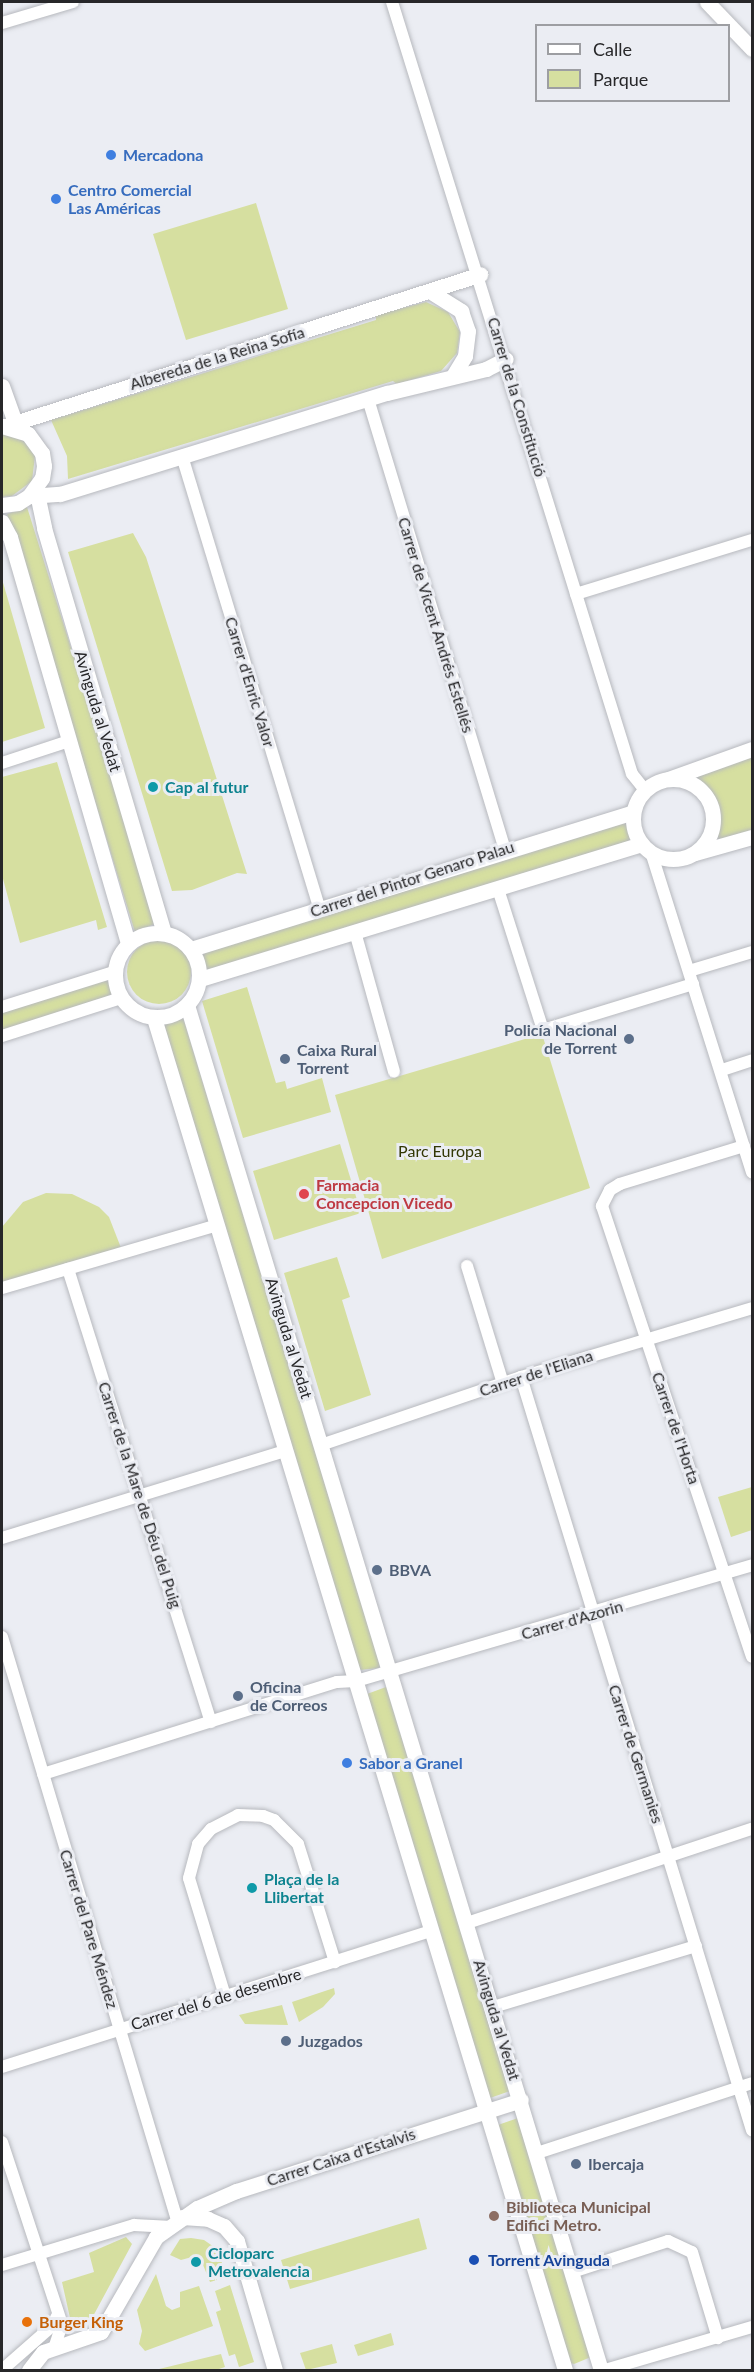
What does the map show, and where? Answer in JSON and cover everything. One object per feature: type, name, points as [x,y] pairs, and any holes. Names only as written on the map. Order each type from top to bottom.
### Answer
[{"type":"street","points":[[2,23],[73,2]]},
{"type":"street","name":"Carrer de la Constitució","points":[[392,2],[480,274],[632,774],[645,789]]},
{"type":"street","points":[[707,2],[729,24]]},
{"type":"street","points":[[730,26],[753,49]]},
{"type":"street","name":"Albereda de la Reina Sofía","points":[[9,426],[431,292],[480,274]]},
{"type":"street","points":[[431,292],[461,311],[468,331],[465,356],[453,376]]},
{"type":"street","points":[[2,505],[18,503],[34,494],[60,494],[506,359]]},
{"type":"street","points":[[2,386],[9,426],[28,434],[42,453],[42,478],[34,494]]},
{"type":"street","name":"Carrer de Vicent Andrés Estellés","points":[[368,399],[505,850]]},
{"type":"street","name":"Carrer d'Enric Valor","points":[[182,456],[319,909]]},
{"type":"street","name":"Avinguda al Vedat","points":[[34,494],[164,933]]},
{"type":"street","points":[[2,522],[10,537],[128,944]]},
{"type":"street","points":[[576,594],[753,540]]},
{"type":"street","points":[[2,762],[69,741]]},
{"type":"street","points":[[753,749],[668,778],[645,789],[633,812],[636,836],[646,848],[691,977],[753,1172]]},
{"type":"street","points":[[668,778],[686,780],[698,787],[713,813],[712,827],[704,844],[692,854]]},
{"type":"street","name":"Carrer del Pintor Genaro Palau","points":[[191,949],[633,812]]},
{"type":"street","points":[[646,848],[675,859],[753,837]]},
{"type":"street","name":"Carrer del Pintor Genaro Palau","points":[[200,979],[646,848]]},
{"type":"street","points":[[498,890],[543,1030],[691,977],[753,952]]},
{"type":"street","points":[[355,932],[394,1072]]},
{"type":"street","points":[[149,933],[164,933],[181,939],[191,949],[200,979],[194,997],[187,1005],[169,1017],[154,1018],[136,1013],[121,998],[114,972],[119,955],[128,944],[149,933]]},
{"type":"street","points":[[2,1007],[114,972]]},
{"type":"street","points":[[2,1036],[121,998]]},
{"type":"street","name":"Avinguda al Vedat","points":[[187,1005],[603,2370]]},
{"type":"street","points":[[154,1018],[431,1931],[488,2110],[565,2370]]},
{"type":"street","points":[[722,1070],[753,1060]]},
{"type":"street","name":"Carrer de l'Horta","points":[[744,1146],[620,1184],[604,1198],[604,1218],[644,1339],[727,1572],[753,1657]]},
{"type":"street","points":[[2,1288],[217,1225]]},
{"type":"street","points":[[467,1266],[503,1384]]},
{"type":"street","name":"Carrer de la Mare de Déu del Puig","points":[[68,1269],[141,1494],[211,1722]]},
{"type":"street","name":"Carrer de l'Eliana","points":[[321,1445],[521,1377],[753,1308]]},
{"type":"street","name":"Carrer de Germanies","points":[[521,1377],[592,1615],[753,2130]]},
{"type":"street","points":[[2,1538],[285,1451]]},
{"type":"street","name":"Carrer d'Azorin","points":[[390,1671],[592,1615],[753,1565]]},
{"type":"street","name":"Carrer del Pare Méndez","points":[[2,1637],[5,1663],[42,1774],[120,2029],[175,2222]]},
{"type":"street","points":[[42,1774],[337,1682],[356,1682],[390,1671]]},
{"type":"street","points":[[225,1996],[189,1878],[198,1844],[211,1829],[238,1815],[263,1815],[274,1820],[298,1844],[335,1962]]},
{"type":"street","points":[[467,1923],[753,1829]]},
{"type":"street","name":"Carrer del 6 de desembre","points":[[2,2067],[431,1931]]},
{"type":"street","points":[[493,2007],[696,1946]]},
{"type":"street","points":[[537,2153],[753,2083]]},
{"type":"street","name":"Carrer Caixa d'Estalvis","points":[[35,2366],[54,2348],[101,2332],[156,2237],[175,2222],[236,2191],[521,2100]]},
{"type":"street","points":[[2,2142],[62,2324],[54,2348]]},
{"type":"street","points":[[175,2222],[216,2222],[237,2241],[275,2370]]},
{"type":"street","name":"Carrer Caixa d'Estalvis","points":[[2,2265],[134,2225],[175,2222]]},
{"type":"street","points":[[572,2272],[668,2241],[692,2252],[718,2338]]},
{"type":"street","points":[[6,2368],[39,2334],[52,2326],[58,2314]]},
{"type":"street","points":[[603,2370],[753,2327]]},
{"type":"street","points":[[6,2368],[35,2366]]},
{"type":"green space","points":[[256,203],[288,309],[186,340],[153,234]]},
{"type":"green space","points":[[426,302],[448,312],[460,332],[457,353],[441,371],[397,384],[393,381],[68,479],[67,456],[51,420],[376,320],[376,315]]},
{"type":"green space","points":[[2,433],[24,440],[35,456],[32,481],[12,496],[2,497]]},
{"type":"green space","points":[[27,507],[157,923],[135,932],[7,514]]},
{"type":"green space","points":[[133,533],[146,557],[247,874],[237,873],[192,890],[172,891],[68,552]]},
{"type":"green space","points":[[2,579],[45,728],[2,742]]},
{"type":"green space","points":[[752,753],[752,831],[708,845],[716,827],[717,807],[708,788],[686,773]]},
{"type":"green space","points":[[57,762],[107,927],[98,930],[96,920],[20,943],[2,875],[2,777]]},
{"type":"green space","points":[[633,812],[636,835],[641,844],[200,979],[191,949]]},
{"type":"green space","points":[[159,940],[177,946],[185,954],[191,972],[185,990],[177,998],[159,1004],[141,998],[133,990],[127,972],[133,954],[141,946]]},
{"type":"green space","points":[[114,972],[121,998],[2,1036],[2,1006]]},
{"type":"green space","points":[[247,987],[276,1083],[285,1081],[287,1089],[322,1078],[331,1112],[243,1138],[202,1001]]},
{"type":"green space","points":[[182,1014],[379,1668],[360,1670],[163,1021]]},
{"type":"green space","name":"Parc Europa","points":[[542,1034],[590,1188],[382,1259],[335,1095]]},
{"type":"green space","points":[[340,1144],[361,1213],[274,1240],[253,1171]]},
{"type":"green space","points":[[46,1193],[72,1194],[99,1207],[109,1217],[123,1253],[2,1288],[2,1227],[23,1202]]},
{"type":"green space","points":[[337,1257],[350,1297],[342,1300],[371,1395],[325,1411],[284,1273]]},
{"type":"green space","points":[[752,1487],[752,1530],[731,1537],[718,1497]]},
{"type":"green space","points":[[386,1687],[510,2091],[490,2098],[367,1694]]},
{"type":"green space","points":[[334,1988],[335,1994],[323,2007],[299,2022],[292,2002]]},
{"type":"green space","points":[[282,2005],[288,2025],[245,2024],[239,2015]]},
{"type":"green space","points":[[518,2118],[591,2357],[574,2364],[570,2363],[498,2125]]},
{"type":"green space","points":[[419,2218],[427,2249],[290,2289],[281,2260]]},
{"type":"green space","points":[[126,2237],[132,2244],[91,2320],[70,2318],[62,2282],[94,2272],[89,2253]]},
{"type":"green space","points":[[180,2239],[204,2240],[217,2249],[227,2277],[210,2282],[199,2255],[181,2260],[170,2255]]},
{"type":"green space","points":[[156,2274],[166,2306],[172,2310],[180,2307],[180,2292],[199,2286],[213,2326],[145,2351],[139,2344],[142,2331],[137,2310]]},
{"type":"green space","points":[[230,2285],[254,2362],[239,2367],[235,2354],[229,2356],[216,2312],[221,2310],[215,2291]]},
{"type":"green space","points":[[391,2333],[394,2345],[358,2356],[354,2345]]},
{"type":"green space","points":[[332,2344],[337,2363],[306,2370],[300,2353]]},
{"type":"green space","points":[[221,2354],[225,2367],[216,2370],[155,2370]]},
{"type":"place","name":"Mercadona","points":[[111,155]]},
{"type":"place","name":"Centro Comercial Las Américas","points":[[56,199]]},
{"type":"place","name":"Cap al futur","points":[[153,787]]},
{"type":"place","name":"Policía Nacional de Torrent","points":[[629,1039]]},
{"type":"place","name":"Caixa Rural Torrent","points":[[285,1059]]},
{"type":"place","name":"Farmacia Concepcion Vicedo","points":[[304,1194]]},
{"type":"place","name":"BBVA","points":[[377,1570]]},
{"type":"place","name":"Oficina de Correos","points":[[238,1696]]},
{"type":"place","name":"Sabor a Granel","points":[[347,1763]]},
{"type":"place","name":"Plaça de la Llibertat","points":[[252,1888]]},
{"type":"place","name":"Juzgados","points":[[286,2041]]},
{"type":"place","name":"Ibercaja","points":[[576,2164]]},
{"type":"place","name":"Biblioteca Municipal Edifici Metro.","points":[[494,2216]]},
{"type":"place","name":"Torrent Avinguda","points":[[474,2260]]},
{"type":"place","name":"Cicloparc Metrovalencia","points":[[196,2262]]},
{"type":"place","name":"Burger King","points":[[27,2322]]}]
